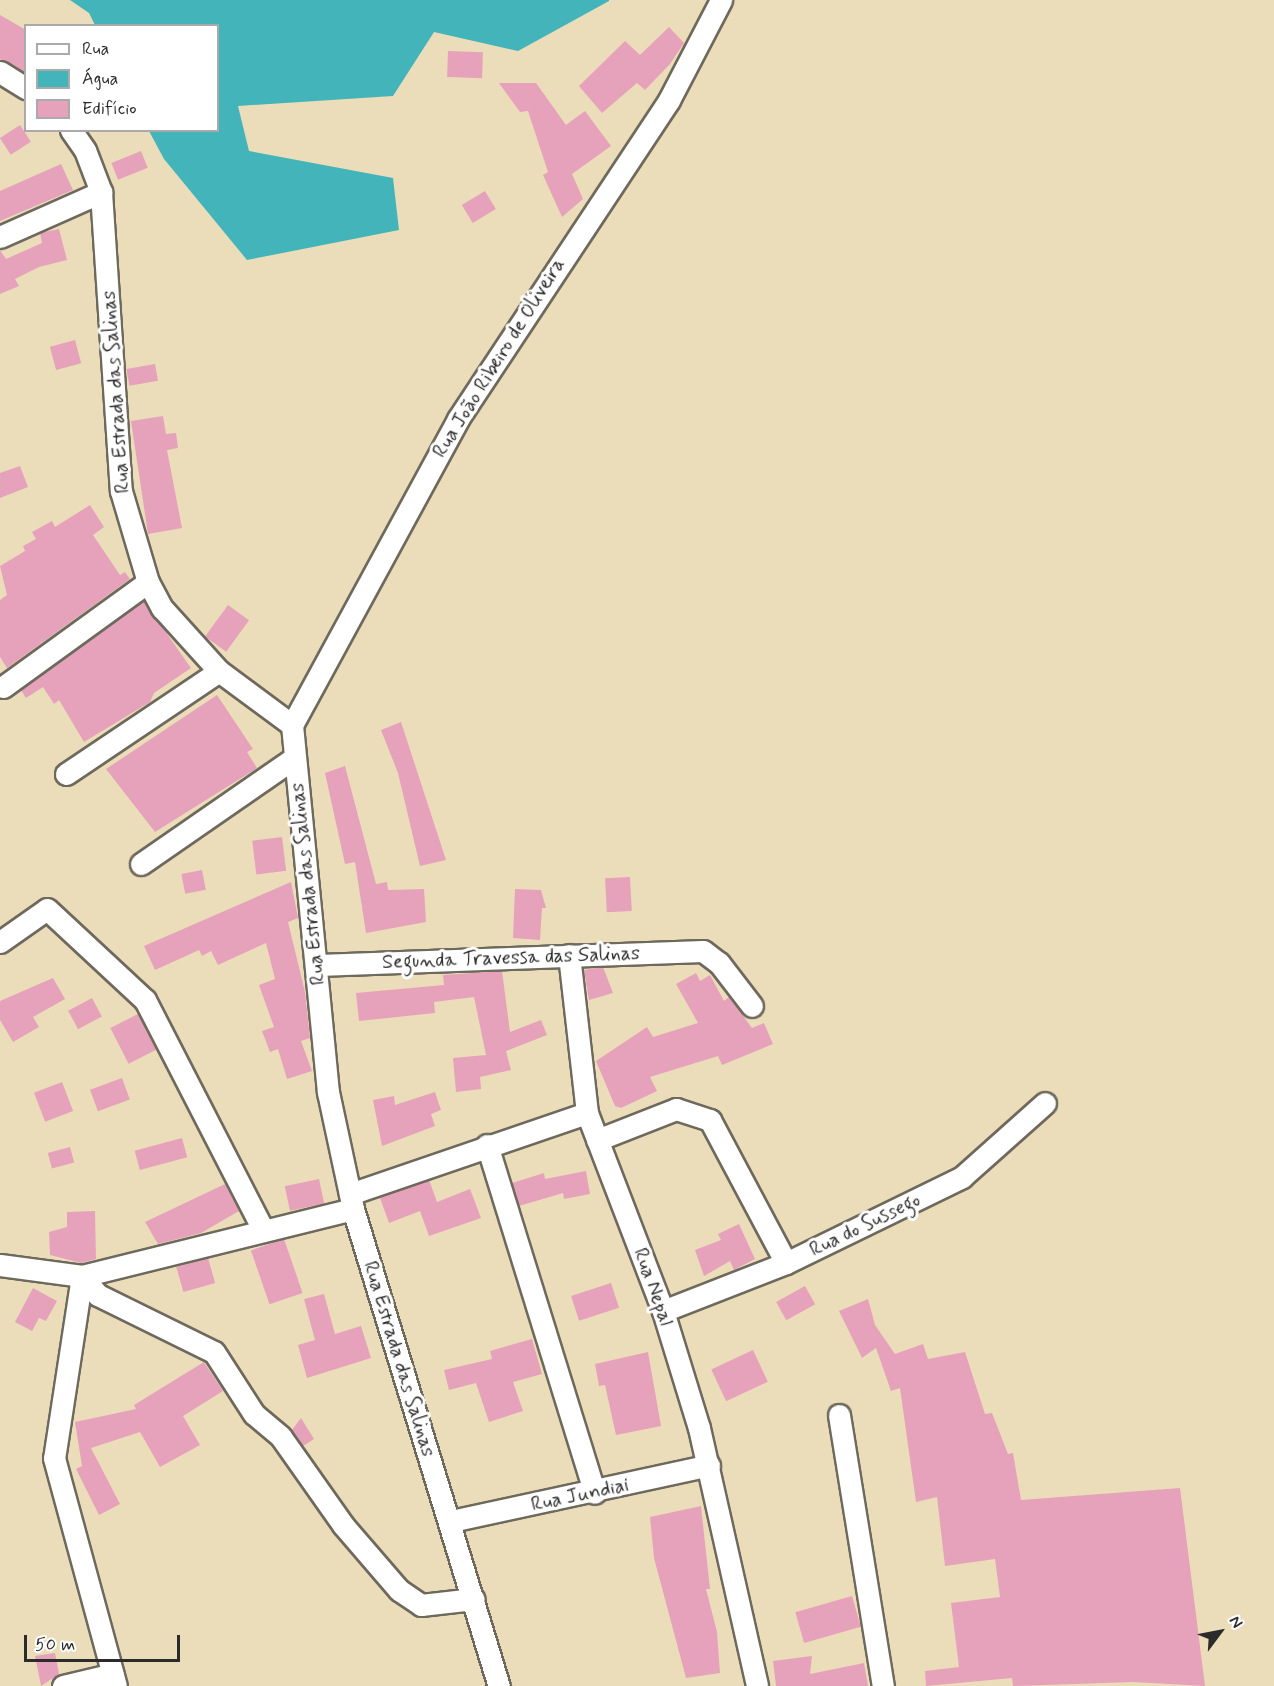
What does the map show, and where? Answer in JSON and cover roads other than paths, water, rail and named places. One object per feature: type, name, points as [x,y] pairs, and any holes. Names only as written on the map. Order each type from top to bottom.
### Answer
[{"type":"street","name":"Rua João Ribeiro de Oliveira","points":[[292,725],[458,419],[669,100],[721,0]]},
{"type":"street","points":[[0,72],[24,87]]},
{"type":"street","name":"Rua Estrada das Salinas","points":[[72,132],[86,150],[101,192],[121,491],[148,582],[162,608],[219,671],[292,725],[318,965],[328,1092],[351,1202],[451,1521],[499,1686]]},
{"type":"street","points":[[0,237],[101,192]]},
{"type":"street","points":[[3,687],[148,582]]},
{"type":"street","points":[[66,774],[219,671]]},
{"type":"street","points":[[141,864],[294,758]]},
{"type":"street","points":[[0,942],[46,909],[145,1000],[263,1230]]},
{"type":"street","name":"Segunda Travessa das Salinas","points":[[318,965],[703,951],[719,963],[752,1006]]},
{"type":"street","points":[[0,1265],[82,1276],[263,1230],[351,1202],[487,1145],[587,1113],[569,955]]},
{"type":"street","name":"Rua do Sussego","points":[[663,1311],[786,1263],[962,1177],[1045,1103]]},
{"type":"street","points":[[597,1140],[676,1109],[710,1120],[786,1263]]},
{"type":"street","name":"Rua Nepal","points":[[587,1113],[663,1311],[709,1465],[757,1686]]},
{"type":"street","points":[[487,1145],[595,1493]]},
{"type":"street","points":[[82,1276],[107,1301],[213,1352],[254,1414],[281,1437],[399,1590],[421,1605],[474,1599]]},
{"type":"street","points":[[63,1686],[114,1680],[54,1458],[82,1276]]},
{"type":"street","points":[[839,1415],[883,1686]]},
{"type":"street","name":"Rua Jundiai","points":[[451,1521],[595,1493],[709,1465]]},
{"type":"water","points":[[70,0],[609,0],[518,51],[434,32],[393,96],[238,106],[249,151],[393,178],[399,230],[247,260],[164,159],[150,132],[219,132],[219,24],[94,24],[89,13]]}]
